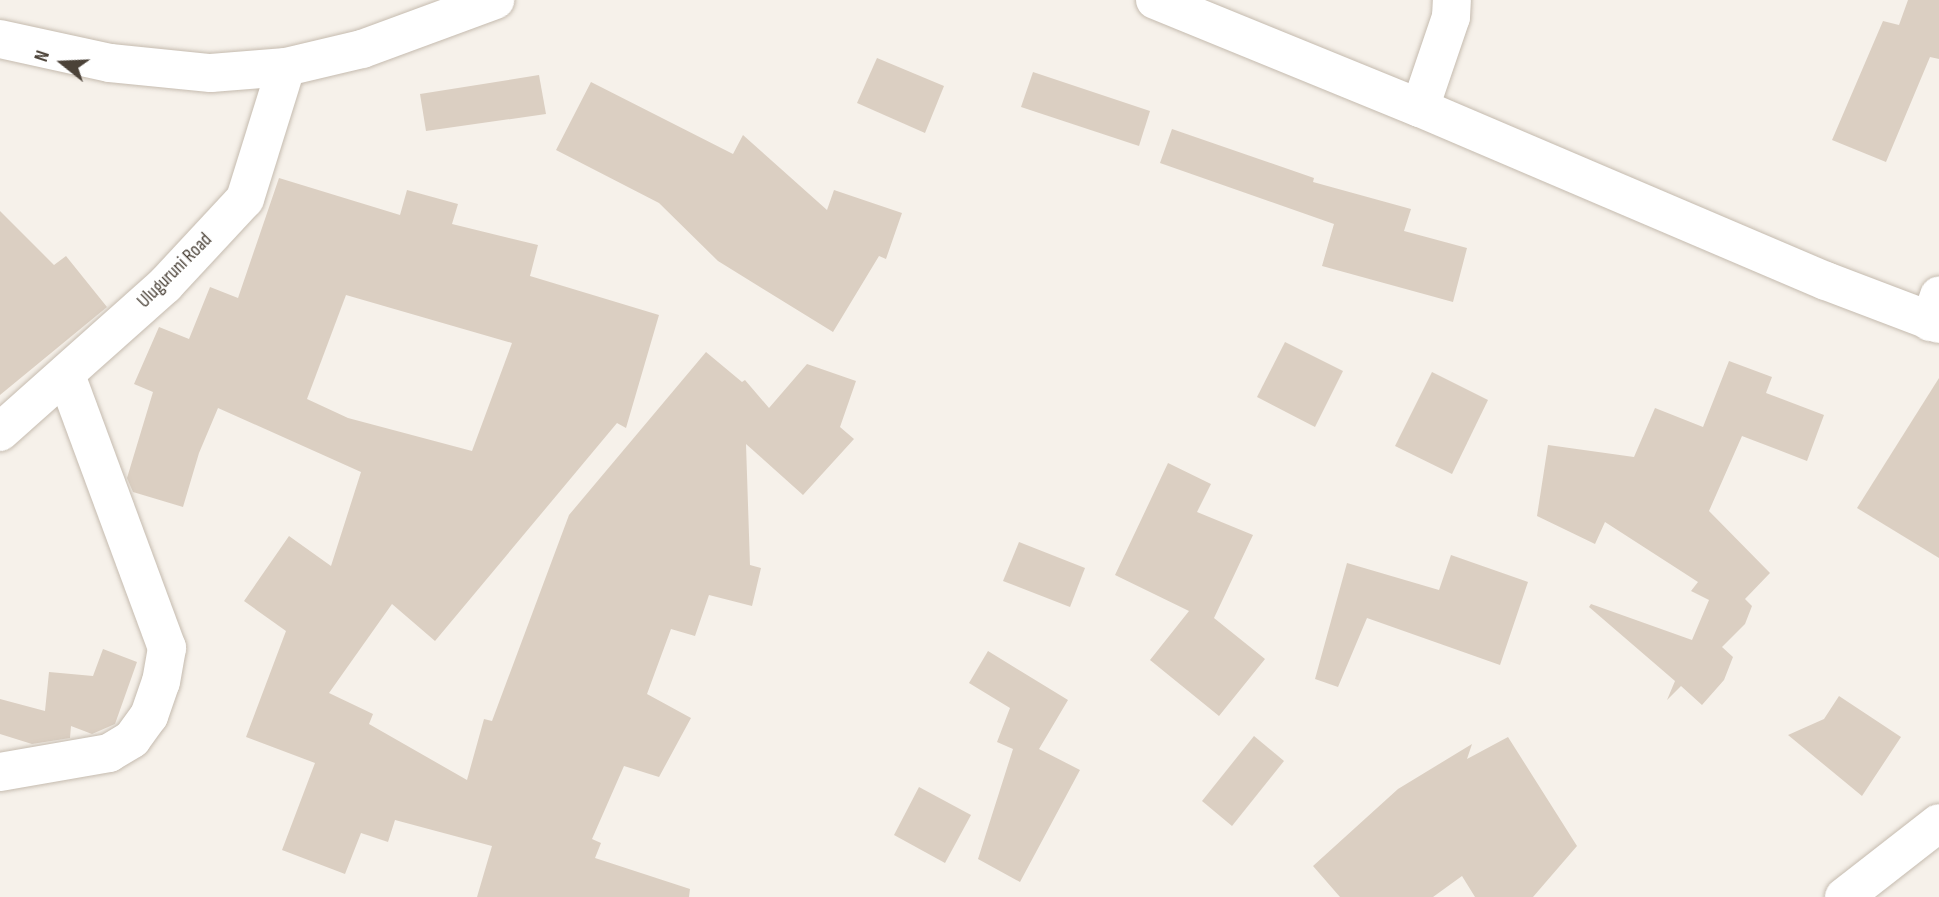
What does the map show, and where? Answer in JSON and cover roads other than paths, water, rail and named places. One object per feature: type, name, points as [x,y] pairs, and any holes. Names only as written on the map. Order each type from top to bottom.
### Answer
[{"type":"street","points":[[0,38],[110,63],[211,73],[286,68],[362,49],[495,0]]},
{"type":"street","points":[[1155,0],[1420,108],[1826,281],[1936,314]]},
{"type":"street","points":[[1420,108],[1451,17],[1452,0]]},
{"type":"street","name":"Uluguruni Road","points":[[0,432],[165,285],[245,199],[286,68]]},
{"type":"street","points":[[0,772],[109,753],[132,739],[149,716],[161,682],[167,648],[66,375]]},
{"type":"street","points":[[1844,897],[1939,823]]}]
